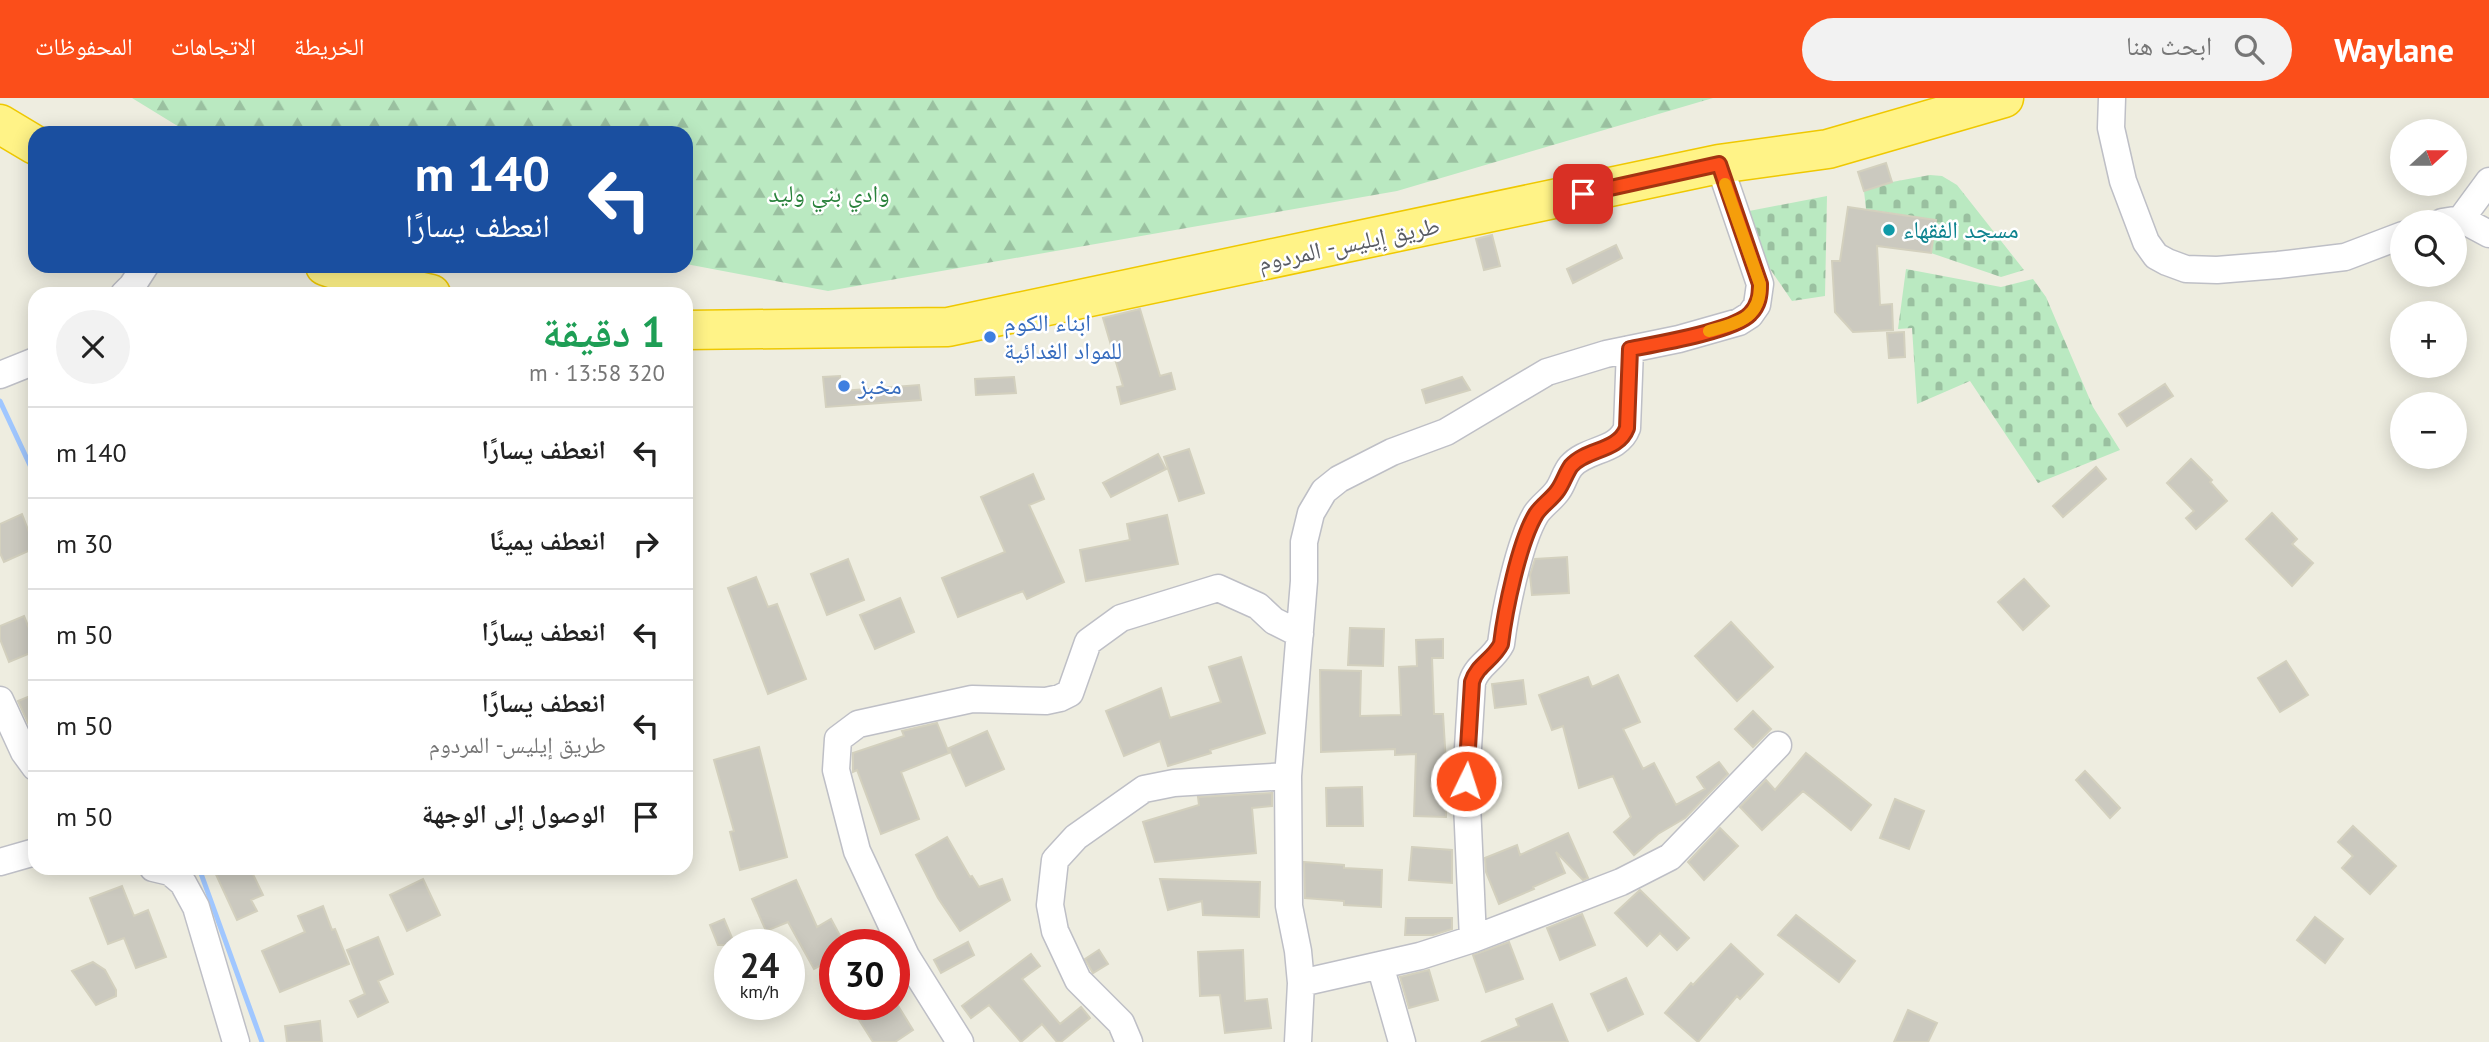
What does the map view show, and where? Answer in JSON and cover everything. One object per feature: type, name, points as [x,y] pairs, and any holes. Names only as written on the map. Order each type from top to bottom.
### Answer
[{"type":"highway","name":"طريق إيليس- المردوم","points":[[693,330],[948,327],[1719,164],[1828,149],[2004,98]]},
{"type":"highway","points":[[0,124],[28,141]]},
{"type":"highway","points":[[346,273],[400,287]]},
{"type":"street","points":[[2112,98],[2110,128],[2123,181],[2146,242],[2156,256],[2167,262],[2186,269],[2217,270],[2278,265],[2345,257],[2390,240]]},
{"type":"street","points":[[1298,1042],[1301,983],[1289,906],[1287,776],[1300,634],[1304,542],[1311,513],[1324,491],[1339,479],[1392,452],[1446,432],[1504,400],[1547,372],[1606,354],[1679,339],[1739,322],[1750,315],[1757,305],[1760,284],[1719,164]]},
{"type":"street","points":[[2461,210],[2489,181]]},
{"type":"street","points":[[2467,226],[2489,234]]},
{"type":"street","points":[[1473,939],[1466,781],[1472,682],[1477,670],[1493,657],[1501,644],[1521,552],[1537,513],[1558,491],[1571,467],[1583,457],[1619,442],[1624,436],[1627,428],[1630,349]]},
{"type":"street","points":[[0,375],[28,364]]},
{"type":"street","points":[[960,1042],[906,956],[857,851],[836,770],[838,739],[858,724],[972,699],[1046,701],[1060,698],[1070,693],[1088,642],[1121,618],[1218,588],[1258,606],[1274,621],[1300,634]]},
{"type":"street","points":[[0,700],[28,758]]},
{"type":"street","points":[[1301,983],[1420,956],[1473,939],[1621,882],[1670,857],[1778,745]]},
{"type":"street","points":[[1129,1042],[1121,1023],[1078,980],[1055,931],[1050,905],[1055,860],[1076,837],[1144,789],[1174,783],[1287,776]]},
{"type":"street","points":[[0,862],[28,854]]},
{"type":"street","points":[[174,875],[183,883],[196,907],[236,1042]]},
{"type":"street","points":[[1380,965],[1402,1042]]},
{"type":"green space","name":"وادي بني وليد","points":[[132,98],[1713,98],[1397,191],[828,291],[693,265],[693,126],[178,126]]},
{"type":"green space","points":[[1930,175],[1942,176],[1957,185],[2024,270],[2001,277],[1931,253],[1936,220],[1866,209],[1864,191],[1892,182]]},
{"type":"green space","points":[[1827,196],[1825,296],[1792,301],[1757,250],[1745,220],[1749,211]]},
{"type":"green space","points":[[1906,269],[2001,287],[2033,279],[2046,297],[2093,407],[2120,450],[2038,483],[1970,381],[1917,404],[1912,328],[1898,329]]},
{"type":"building","points":[[1886,163],[1892,182],[1864,191],[1858,172]]},
{"type":"building","points":[[1848,207],[1936,220],[1931,253],[1877,246],[1880,305],[1892,304],[1893,330],[1853,332],[1835,312],[1832,261],[1840,261]]},
{"type":"building","points":[[1492,235],[1500,266],[1484,270],[1476,239]]},
{"type":"building","points":[[1616,245],[1622,258],[1573,283],[1567,269]]},
{"type":"building","points":[[1140,309],[1160,376],[1171,373],[1175,389],[1121,404],[1117,387],[1123,386],[1103,318]]},
{"type":"building","points":[[1904,332],[1905,357],[1889,358],[1887,333]]},
{"type":"building","points":[[840,376],[841,391],[919,385],[921,400],[826,407],[823,377]]},
{"type":"building","points":[[1014,377],[1016,393],[976,395],[975,379]]},
{"type":"building","points":[[1462,377],[1470,390],[1426,403],[1422,390]]},
{"type":"building","points":[[2165,384],[2173,396],[2127,426],[2119,414]]},
{"type":"building","points":[[1189,449],[1204,493],[1179,501],[1164,457]]},
{"type":"building","points":[[1158,454],[1166,469],[1111,497],[1103,483]]},
{"type":"building","points":[[2191,459],[2212,480],[2210,482],[2227,501],[2196,529],[2186,518],[2194,511],[2167,483]]},
{"type":"building","points":[[2096,467],[2106,479],[2063,517],[2053,506]]},
{"type":"building","points":[[1033,474],[1044,499],[1029,505],[1064,582],[1027,599],[1023,591],[958,617],[942,578],[1005,552],[981,497]]},
{"type":"building","points":[[2272,513],[2297,539],[2292,544],[2313,563],[2292,586],[2246,539]]},
{"type":"building","points":[[22,514],[28,530],[28,551],[4,562],[0,553],[0,524]]},
{"type":"building","points":[[1167,515],[1178,564],[1086,581],[1080,550],[1130,540],[1127,524]]},
{"type":"building","points":[[1567,557],[1569,593],[1532,595],[1530,575],[1535,559]]},
{"type":"building","points":[[848,559],[864,600],[827,615],[811,574]]},
{"type":"building","points":[[756,577],[768,607],[777,604],[806,679],[768,694],[728,588]]},
{"type":"building","points":[[2024,579],[2049,606],[2023,630],[1998,602]]},
{"type":"building","points":[[900,598],[914,632],[875,649],[860,615]]},
{"type":"building","points":[[24,616],[28,626],[28,654],[9,662],[0,639],[0,626]]},
{"type":"building","points":[[1731,622],[1773,667],[1737,701],[1695,656]]},
{"type":"building","points":[[1350,628],[1384,629],[1383,666],[1348,665]]},
{"type":"building","points":[[1443,639],[1443,658],[1432,658],[1434,714],[1443,714],[1446,817],[1414,816],[1416,754],[1395,755],[1395,749],[1321,752],[1320,670],[1361,671],[1360,716],[1401,715],[1399,667],[1417,666],[1416,640]]},
{"type":"building","points":[[1241,657],[1265,733],[1168,766],[1160,741],[1124,756],[1106,711],[1161,688],[1170,718],[1221,702],[1209,667]]},
{"type":"building","points":[[2286,661],[2308,695],[2280,712],[2258,678]]},
{"type":"building","points":[[1618,675],[1640,722],[1623,729],[1643,769],[1654,763],[1676,805],[1705,789],[1697,777],[1719,762],[1728,774],[1685,818],[1658,834],[1634,855],[1614,832],[1631,817],[1613,776],[1579,788],[1563,726],[1552,730],[1539,695],[1588,677],[1592,687]]},
{"type":"building","points":[[1523,680],[1526,704],[1495,708],[1492,684]]},
{"type":"building","points":[[28,697],[28,723],[18,701]]},
{"type":"building","points":[[1753,711],[1771,729],[1753,747],[1735,729]]},
{"type":"building","points":[[937,723],[949,753],[901,772],[919,819],[881,834],[857,770],[853,772],[853,753],[904,736],[902,731]]},
{"type":"building","points":[[987,731],[1004,769],[966,786],[949,748]]},
{"type":"building","points":[[759,747],[787,857],[740,870],[730,832],[734,831],[714,760]]},
{"type":"building","points":[[1806,753],[1871,805],[1851,830],[1803,791],[1762,830],[1740,807],[1766,780],[1775,790]]},
{"type":"building","points":[[2085,771],[2120,808],[2110,818],[2076,780]]},
{"type":"building","points":[[1362,787],[1363,826],[1327,826],[1326,788]]},
{"type":"building","points":[[1272,793],[1272,806],[1252,808],[1256,853],[1155,862],[1143,822],[1199,805],[1198,797]]},
{"type":"building","points":[[1895,799],[1924,811],[1909,849],[1880,838]]},
{"type":"building","points":[[2353,826],[2396,866],[2370,894],[2342,868],[2353,856],[2338,842]]},
{"type":"building","points":[[1720,828],[1738,846],[1704,880],[1688,862]]},
{"type":"building","points":[[1568,833],[1588,878],[1583,880],[1556,852],[1565,873],[1499,904],[1486,872],[1485,858],[1517,845],[1520,855]]},
{"type":"building","points":[[947,837],[970,877],[972,876],[979,887],[1002,879],[1010,900],[960,931],[938,898],[916,855]]},
{"type":"building","points":[[1412,847],[1452,850],[1452,883],[1409,880]]},
{"type":"building","points":[[1304,862],[1382,870],[1381,907],[1344,905],[1344,901],[1305,898]]},
{"type":"building","points":[[216,875],[253,875],[263,895],[251,900],[257,911],[237,920]]},
{"type":"building","points":[[423,879],[440,915],[407,931],[390,895]]},
{"type":"building","points":[[1160,879],[1260,882],[1259,917],[1203,915],[1202,901],[1168,910]]},
{"type":"building","points":[[796,880],[817,927],[831,919],[836,929],[819,929],[819,966],[814,969],[805,953],[805,929],[792,929],[788,922],[765,929],[752,899]]},
{"type":"building","points":[[122,886],[134,916],[148,910],[166,957],[136,968],[124,938],[108,944],[90,898]]},
{"type":"building","points":[[1640,890],[1689,938],[1677,950],[1660,933],[1647,946],[1615,913]]},
{"type":"building","points":[[323,906],[349,964],[280,992],[262,951],[305,932],[298,916]]},
{"type":"building","points":[[1582,914],[1595,945],[1560,960],[1547,928]]},
{"type":"building","points":[[1796,915],[1855,961],[1839,982],[1778,935]]},
{"type":"building","points":[[2315,917],[2343,939],[2325,963],[2297,940]]},
{"type":"building","points":[[1406,918],[1452,918],[1452,929],[1433,935],[1405,935]]},
{"type":"building","points":[[724,919],[728,929],[714,929],[714,935],[710,925]]},
{"type":"building","points":[[378,937],[393,974],[378,981],[388,1002],[358,1017],[350,1001],[365,994],[347,950]]},
{"type":"building","points":[[968,942],[974,955],[941,973],[934,960]]},
{"type":"building","points":[[1509,942],[1523,979],[1486,992],[1473,955]]},
{"type":"building","points":[[1731,944],[1763,974],[1740,999],[1737,996],[1698,1042],[1665,1013]]},
{"type":"building","points":[[1099,950],[1108,964],[1093,973],[1085,959]]},
{"type":"building","points":[[1243,950],[1245,1001],[1267,999],[1271,1028],[1225,1033],[1220,995],[1200,996],[1198,952]]},
{"type":"building","points":[[1031,954],[1040,966],[1022,979],[1060,1024],[1081,1007],[1090,1018],[1061,1042],[1057,1042],[1042,1024],[1021,1042],[989,1005],[971,1018],[962,1006]]},
{"type":"building","points":[[93,962],[105,970],[116,990],[116,996],[96,1005],[72,971]]},
{"type":"building","points":[[1429,970],[1438,1000],[1409,1008],[1400,977]]},
{"type":"building","points":[[1626,978],[1643,1014],[1608,1031],[1591,994]]},
{"type":"building","points":[[1552,1004],[1568,1042],[1481,1042],[1519,1026],[1516,1019]]},
{"type":"building","points":[[1908,1010],[1937,1023],[1928,1042],[1894,1042]]},
{"type":"building","points":[[859,1020],[907,1020],[913,1030],[895,1042],[873,1042]]},
{"type":"building","points":[[320,1021],[322,1042],[287,1042],[285,1026]]},
{"type":"waterway","points":[[0,401],[28,461]]},
{"type":"waterway","points":[[202,875],[262,1042]]},
{"type":"slow traffic","points":[[1709,331],[1739,322],[1750,315],[1760,294],[1760,284],[1725,184]]},
{"type":"place","name":"مسجد الفقهاء","points":[[1889,230]]},
{"type":"place","name":"ابناء الكوم للمواد الغدائية","points":[[990,337]]},
{"type":"place","name":"مخبز","points":[[844,386]]},
{"type":"route","points":[[1466,781],[1472,682],[1477,670],[1493,657],[1501,644],[1521,552],[1537,513],[1558,491],[1571,467],[1583,457],[1619,442],[1624,436],[1627,428],[1630,349],[1739,322],[1750,315],[1760,294],[1760,284],[1719,164],[1583,194]]}]
